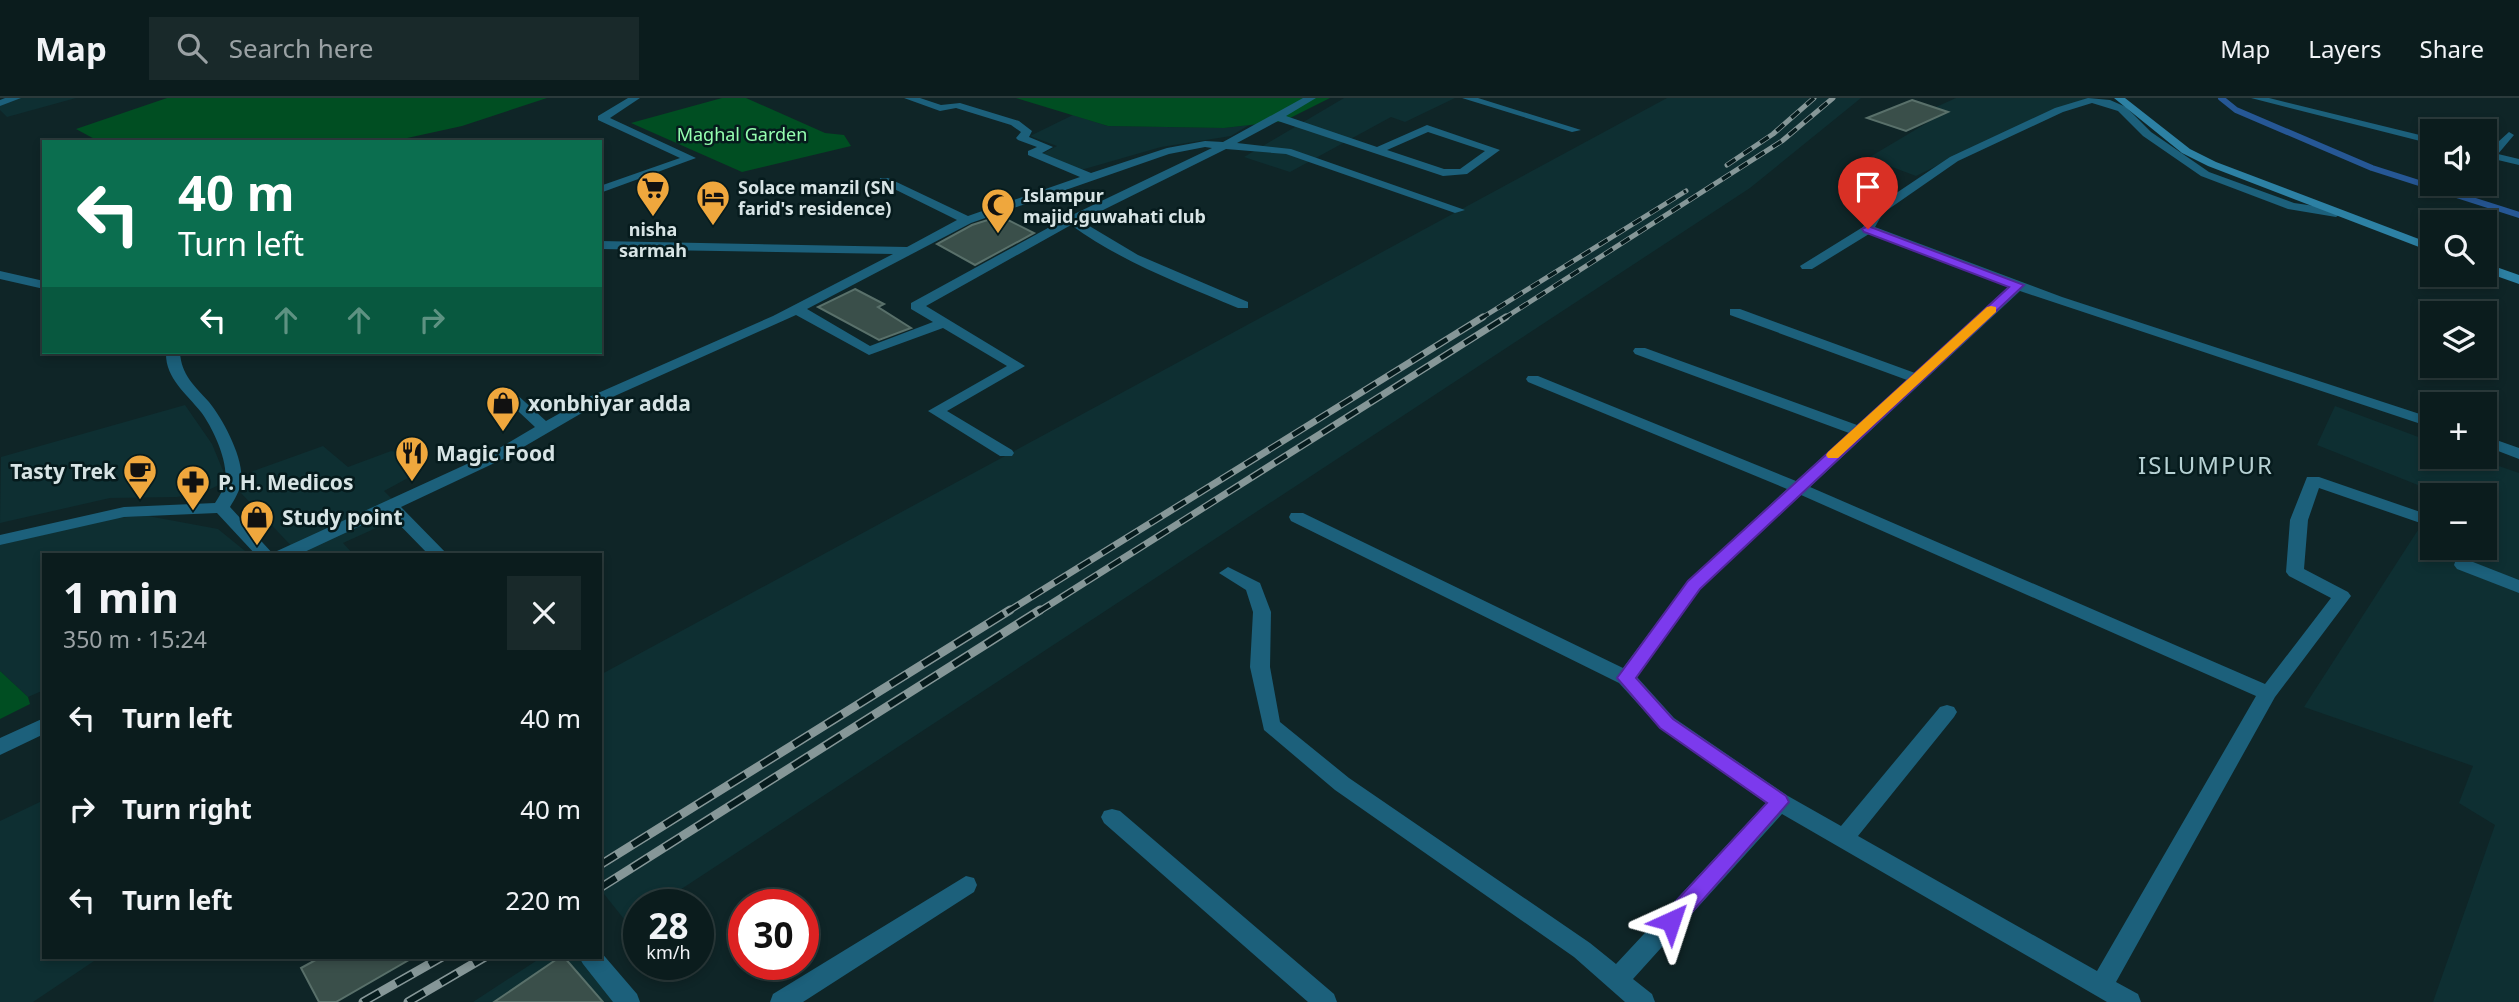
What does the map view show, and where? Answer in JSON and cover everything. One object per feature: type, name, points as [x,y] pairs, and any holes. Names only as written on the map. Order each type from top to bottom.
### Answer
[{"type":"main road","points":[[2119,98],[2186,150],[2272,188],[2420,244]]},
{"type":"main road","points":[[2497,272],[2519,280]]},
{"type":"street","points":[[0,103],[16,98]]},
{"type":"street","points":[[602,189],[690,158],[602,118],[635,98]]},
{"type":"street","points":[[909,98],[940,108],[956,105],[1015,123],[1027,131],[1022,138],[1047,147],[1032,153],[1090,177]]},
{"type":"street","points":[[1006,453],[936,411],[1017,366],[916,306],[1072,220],[1227,144],[1311,98]]},
{"type":"street","points":[[1467,98],[1576,130]]},
{"type":"street","points":[[2256,98],[2420,138]]},
{"type":"street","points":[[1807,265],[1868,229],[1878,211],[1954,159],[2059,110],[2092,100],[2110,103],[2122,109],[2147,134],[2205,174],[2292,206],[2336,213]]},
{"type":"street","points":[[1277,117],[1377,151],[1443,173],[1462,172],[1494,150],[1427,128],[1377,151]]},
{"type":"street","points":[[2497,146],[2509,135]]},
{"type":"street","points":[[287,553],[497,456],[594,400],[796,309],[967,220],[1167,151],[1205,144],[1227,144],[1287,151],[1459,210]]},
{"type":"street","points":[[2497,156],[2519,162]]},
{"type":"street","points":[[884,180],[967,220]]},
{"type":"street","points":[[1072,220],[1099,241],[1132,259],[1243,305]]},
{"type":"street","points":[[1868,229],[2018,285],[2420,419]]},
{"type":"street","points":[[602,244],[905,250]]},
{"type":"street","points":[[0,275],[42,285]]},
{"type":"street","points":[[1626,678],[1694,585],[2018,285]]},
{"type":"street","points":[[796,309],[869,351],[943,323]]},
{"type":"street","points":[[1735,312],[1915,378]]},
{"type":"street","points":[[1640,351],[1859,431]]},
{"type":"street","points":[[173,354],[177,373],[191,394],[208,411],[231,459],[234,481],[221,508]]},
{"type":"street","points":[[1533,379],[1798,488],[2268,693]]},
{"type":"street","points":[[509,395],[545,428]]},
{"type":"street","points":[[2497,446],[2519,454]]},
{"type":"street","points":[[2101,986],[2268,693],[2342,596],[2295,572],[2299,520],[2313,480],[2420,518]]},
{"type":"street","points":[[389,505],[437,553]]},
{"type":"street","points":[[0,540],[124,512],[221,508],[264,553]]},
{"type":"street","points":[[1297,517],[1626,678],[1667,723],[1780,802],[2129,1002]]},
{"type":"street","points":[[2465,560],[2463,565],[2519,587]]},
{"type":"street","points":[[1228,573],[1254,587],[1262,612],[1260,667],[1271,725],[1342,784],[1582,950],[1643,1002]]},
{"type":"street","points":[[1843,839],[1947,712]]},
{"type":"street","points":[[0,747],[42,726]]},
{"type":"street","points":[[1617,980],[1780,802]]},
{"type":"street","points":[[1112,817],[1325,1002]]},
{"type":"street","points":[[782,1002],[966,885]]},
{"type":"street","points":[[593,959],[628,1002]]},
{"type":"shaded area","points":[[14,98],[76,98],[7,117],[0,110],[0,103]]},
{"type":"shaded area","points":[[1344,98],[1455,98],[1405,122],[1391,117],[1290,172],[1244,157]]},
{"type":"shaded area","points":[[1667,98],[1861,98],[1750,188],[681,889],[623,889],[623,918],[602,892],[602,674]]},
{"type":"shaded area","points":[[1956,98],[2090,98],[2049,111],[1916,176],[1868,158],[1947,111],[1936,107]]},
{"type":"shaded area","points":[[1073,115],[1108,126],[1224,128],[1249,125],[1231,136],[1161,147],[1081,170],[1042,154],[1057,146],[1030,136]]},
{"type":"shaded area","points":[[185,405],[212,444],[226,478],[219,485],[204,492],[177,497],[110,498],[0,523],[1,457]]},
{"type":"shaded area","points":[[2335,406],[2420,438],[2420,469],[2497,469],[2497,465],[2519,473],[2519,1002],[2433,1002],[2495,825],[2459,803],[2473,766],[2304,707],[2420,527],[2420,560],[2497,560],[2497,483],[2420,483],[2420,486],[2317,445]]},
{"type":"shaded area","points":[[323,446],[348,467],[391,451],[414,455],[419,472],[384,491],[407,514],[343,543],[352,553],[298,553],[240,492],[253,471]]},
{"type":"shaded area","points":[[148,516],[218,529],[248,553],[42,553],[42,691],[28,697],[0,671],[0,545],[112,518]]},
{"type":"shaded area","points":[[42,801],[42,959],[97,959],[33,1002],[0,1002],[0,821]]},
{"type":"shaded area","points":[[539,959],[584,959],[616,1002],[473,1002]]},
{"type":"green space","points":[[167,98],[547,98],[462,126],[398,140],[96,140],[76,129]]},
{"type":"green space","name":"Maghal Garden","points":[[722,98],[746,98],[825,133],[844,135],[851,146],[742,172],[631,123]]},
{"type":"green space","points":[[1016,98],[1330,98],[1284,121],[1224,128],[1108,126]]},
{"type":"green space","points":[[0,671],[28,697],[30,704],[0,719]]},
{"type":"building","points":[[1912,100],[1948,112],[1906,131],[1867,118]]},
{"type":"building","points":[[1000,216],[1034,233],[975,265],[937,244],[972,225]]},
{"type":"building","points":[[855,289],[884,304],[878,307],[911,328],[879,340],[818,307]]},
{"type":"building","points":[[317,959],[411,959],[336,1002],[319,1002],[301,968]]},
{"type":"building","points":[[557,959],[566,959],[603,1002],[494,1002]]},
{"type":"waterway","points":[[2221,98],[2236,110],[2372,168],[2519,215]]},
{"type":"railway","points":[[1727,165],[1773,134],[1814,98]]},
{"type":"railway","points":[[1503,319],[1782,141],[1833,98]]},
{"type":"railway","points":[[1480,319],[1686,191]]},
{"type":"railway","points":[[1007,612],[1483,317]]},
{"type":"railway","points":[[1038,612],[1506,317]]},
{"type":"railway","points":[[602,864],[1010,610]]},
{"type":"railway","points":[[602,887],[1040,610]]},
{"type":"railway","points":[[363,1002],[438,959]]},
{"type":"railway","points":[[408,1002],[482,959]]},
{"type":"slow traffic","points":[[1833,455],[1991,309]]},
{"type":"place","name":"nisha sarmah","points":[[653,218]]},
{"type":"place","name":"Solace manzil (SN farid's residence)","points":[[713,227]]},
{"type":"place","name":"Islampur majid,guwahati club","points":[[998,235]]},
{"type":"place","name":"xonbhiyar adda","points":[[503,433]]},
{"type":"place","name":"Magic Food","points":[[412,483]]},
{"type":"place","name":"Tasty Trek","points":[[140,501]]},
{"type":"place","name":"P. H. Medicos","points":[[193,512]]},
{"type":"place","name":"Study point","points":[[257,547]]},
{"type":"district","name":"ISLUMPUR","points":[[2206,464]]},
{"type":"route","points":[[1671,921],[1780,802],[1667,723],[1626,678],[1694,585],[2018,285],[1868,229]]}]
